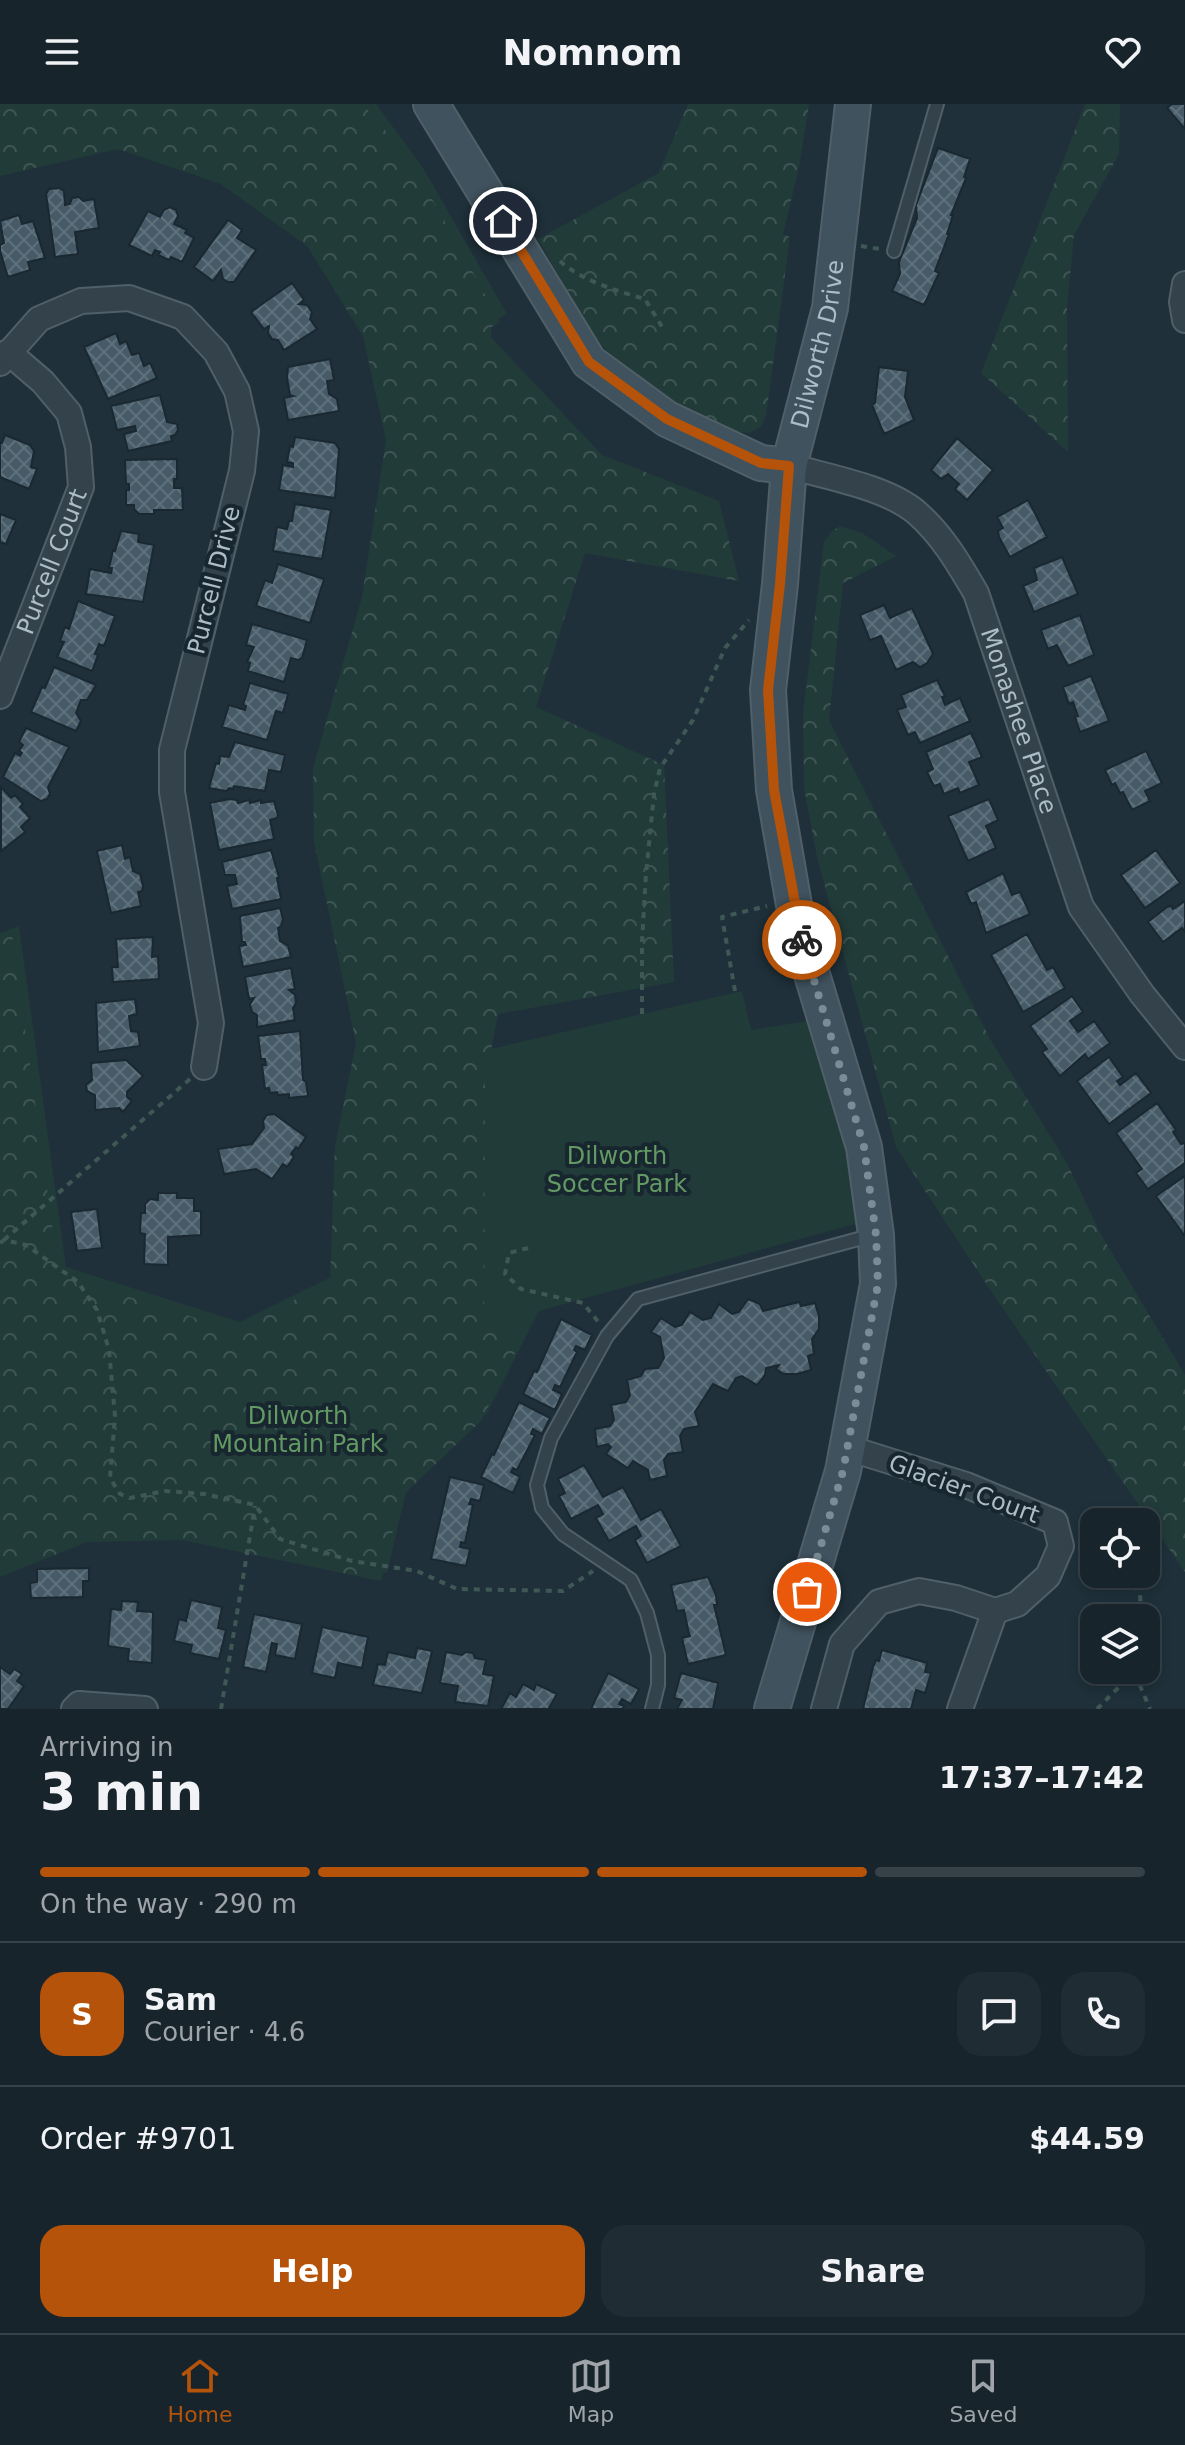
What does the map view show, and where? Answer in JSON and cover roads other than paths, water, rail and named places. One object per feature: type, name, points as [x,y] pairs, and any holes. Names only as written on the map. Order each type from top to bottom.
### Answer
[{"type":"street","points":[[431,104],[589,362],[667,419],[761,463],[789,466]]},
{"type":"street","name":"Dilworth Drive","points":[[772,1709],[848,1448],[878,1284],[876,1235],[864,1147],[798,928],[774,790],[768,690],[789,466],[830,308],[853,104]]},
{"type":"street","points":[[1185,284],[1182,302],[1185,320]]},
{"type":"street","name":"Purcell Drive","points":[[4,357],[39,319],[81,301],[129,298],[183,317],[216,352],[237,391],[246,431],[242,471],[172,750],[172,792],[211,1023],[204,1067]]},
{"type":"street","name":"Purcell Court","points":[[0,696],[81,487],[78,447],[69,413],[43,382],[4,357]]},
{"type":"street","name":"Monashee Place","points":[[789,466],[880,493],[915,511],[950,549],[976,593],[1081,907],[1142,994],[1185,1047]]},
{"type":"street","name":"Glacier Court","points":[[848,1448],[966,1485],[1055,1522],[1061,1546],[1048,1576],[1017,1604],[995,1611]]},
{"type":"street","points":[[824,1709],[842,1644],[879,1602],[919,1591],[956,1598],[995,1611],[960,1709]]},
{"type":"street","points":[[74,1709],[79,1704],[145,1709]]},
{"type":"lane","points":[[894,251],[937,104]]},
{"type":"lane","points":[[652,1709],[658,1685],[658,1655],[647,1613],[631,1580],[563,1534],[542,1508],[537,1485],[551,1438],[607,1336],[638,1299],[876,1235]]},
{"type":"park label","name":"Dilworth Soccer Park","points":[[617,1170]]},
{"type":"park label","name":"Dilworth Mountain Park","points":[[298,1430]]}]
